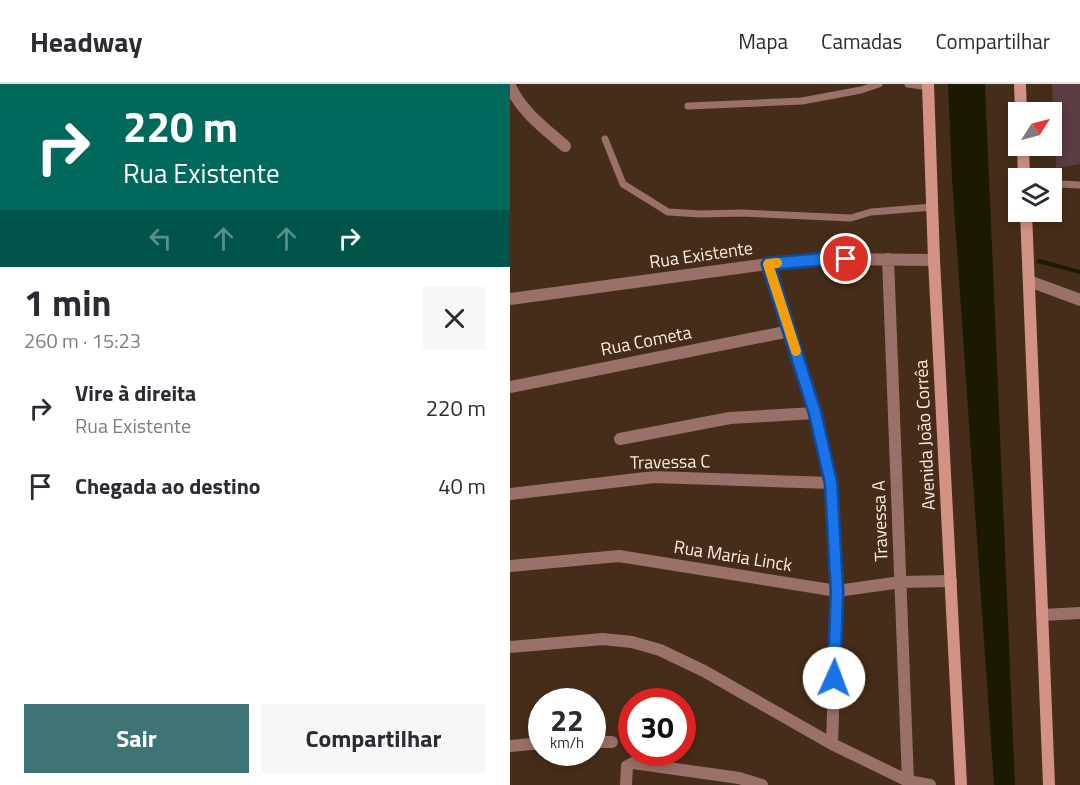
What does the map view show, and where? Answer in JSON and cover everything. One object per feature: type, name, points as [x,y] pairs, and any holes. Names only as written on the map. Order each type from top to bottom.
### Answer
[{"type":"main road","points":[[1020,84],[1021,102]]},
{"type":"main road","name":"Avenida João Corrêa","points":[[928,86],[934,260],[961,785]]},
{"type":"main road","points":[[1026,222],[1049,785]]},
{"type":"street","points":[[510,86],[531,118],[565,146]]},
{"type":"street","name":"Rua Existente","points":[[510,299],[768,264],[825,259],[934,260]]},
{"type":"street","name":"Travessa A","points":[[888,259],[909,781]]},
{"type":"street","points":[[768,264],[815,413],[831,483],[837,591],[832,744]]},
{"type":"street","points":[[1029,281],[1080,300]]},
{"type":"street","name":"Rua Cometa","points":[[510,387],[790,331]]},
{"type":"street","name":"Travessa C","points":[[620,439],[730,418],[815,413]]},
{"type":"street","name":"Travessa C","points":[[510,494],[654,477],[831,483]]},
{"type":"street","name":"Rua Maria Linck","points":[[510,566],[618,556],[837,591],[901,582],[951,581]]},
{"type":"street","points":[[1042,615],[1080,613]]},
{"type":"street","points":[[510,647],[603,639],[632,642],[660,650],[704,671],[832,744],[909,781],[930,785]]},
{"type":"street","points":[[606,742],[612,742]]},
{"type":"street","points":[[510,746],[528,744]]},
{"type":"street","points":[[626,785],[627,766],[633,763],[762,785]]},
{"type":"lane","points":[[688,106],[802,101],[861,90],[879,84]]},
{"type":"lane","points":[[908,84],[928,86]]},
{"type":"lane","points":[[605,139],[623,184],[668,212],[852,218],[872,212],[933,207]]},
{"type":"lane","points":[[1062,184],[1080,185]]},
{"type":"shaded area","points":[[948,84],[985,84],[1015,785],[994,785],[952,178]]},
{"type":"shaded area","points":[[1052,84],[1080,84],[1080,164],[1056,168],[1055,156],[1062,156],[1062,102],[1053,102]]},
{"type":"waterway","points":[[1039,261],[1080,272]]},
{"type":"slow traffic","points":[[777,263],[768,264],[796,351]]},
{"type":"route","points":[[834,678],[837,591],[831,483],[815,413],[768,264],[846,259]]}]
